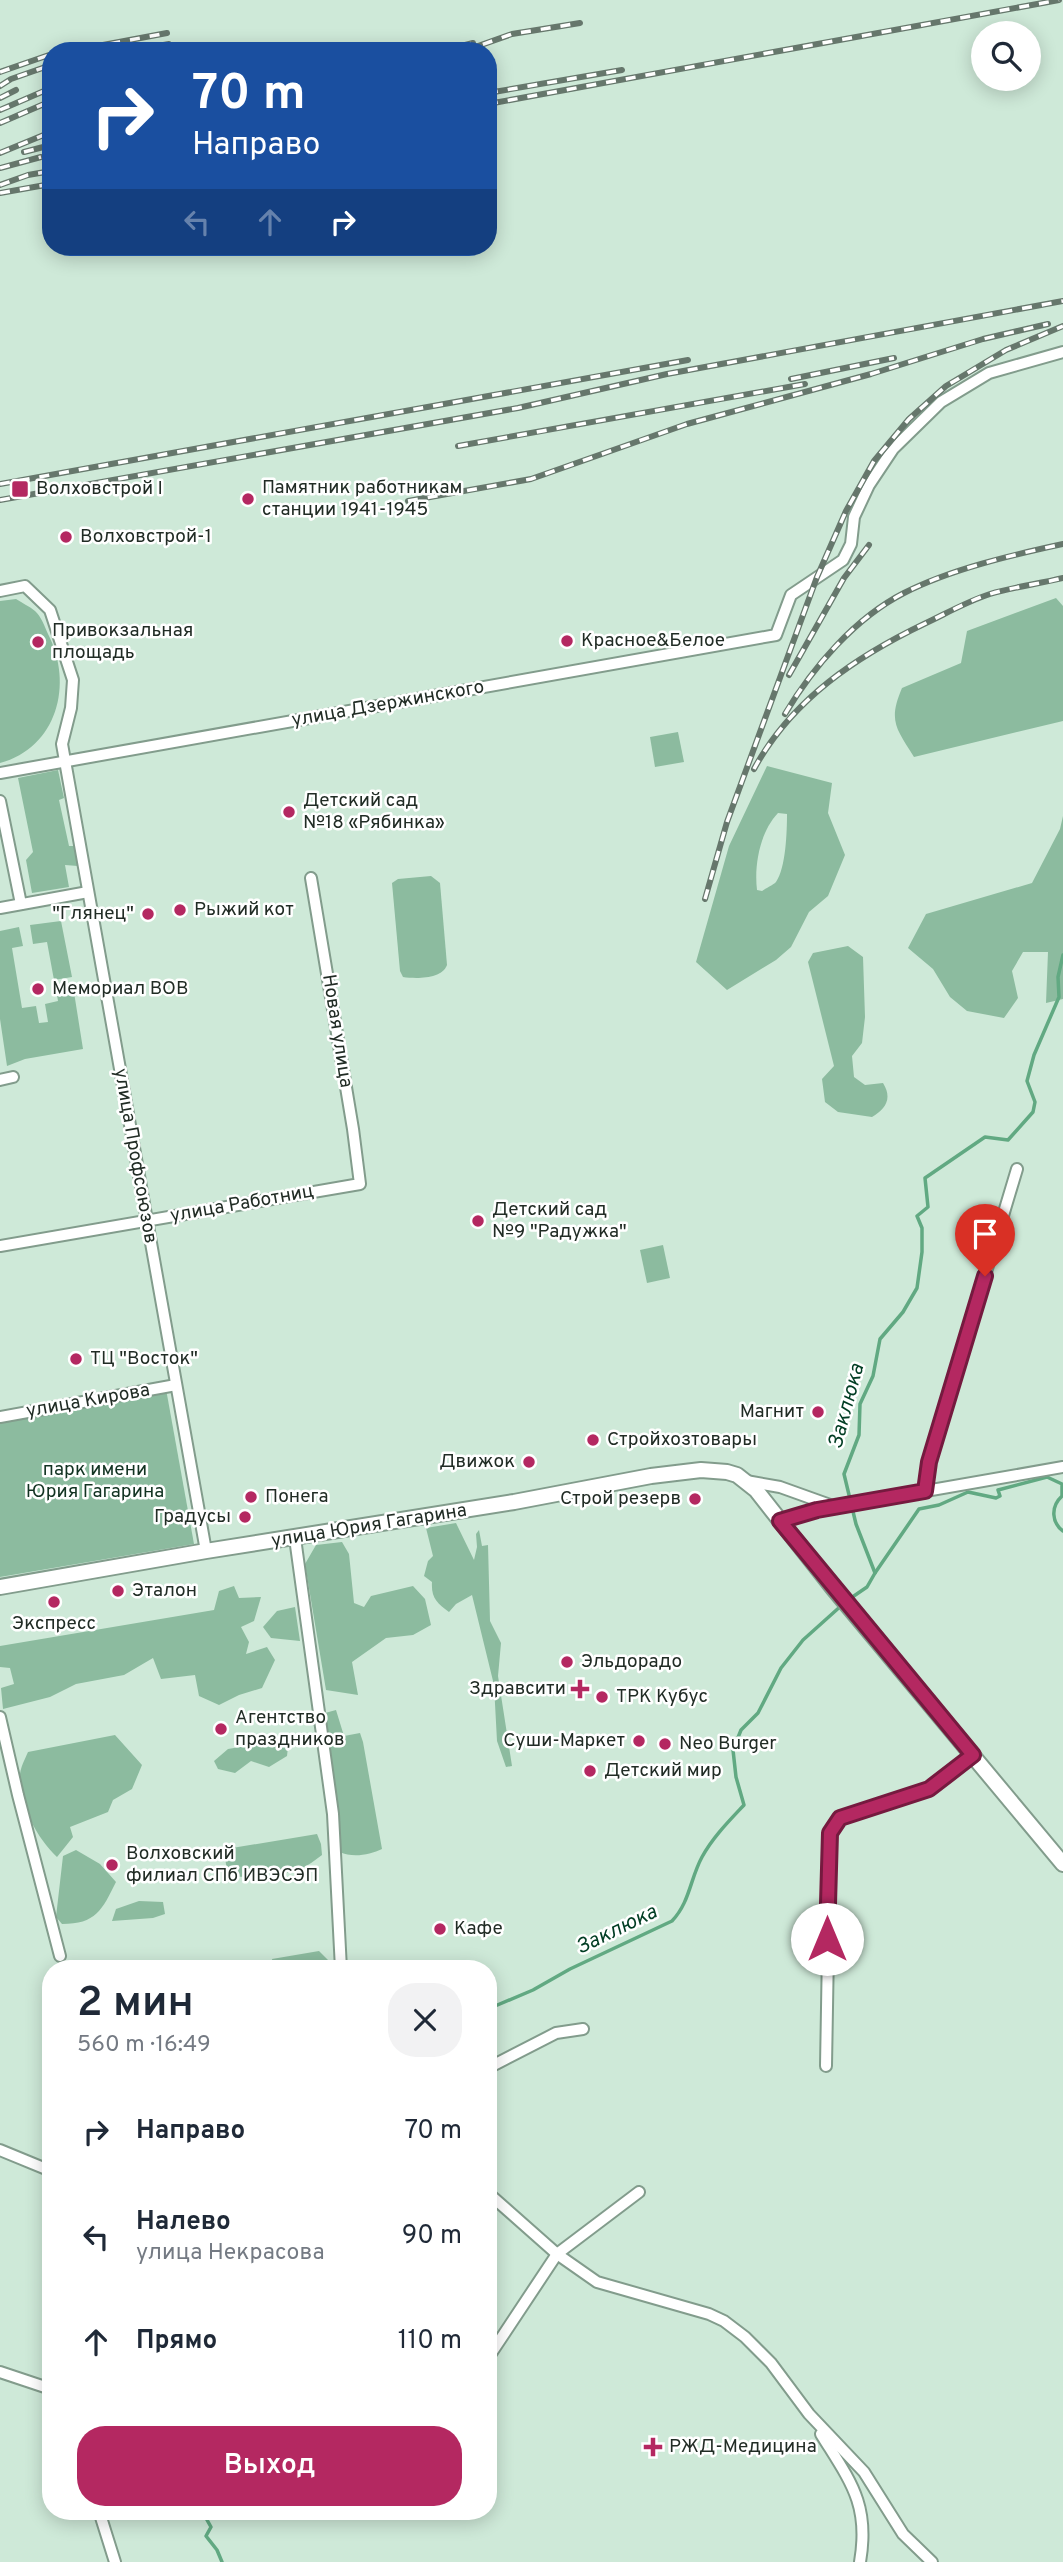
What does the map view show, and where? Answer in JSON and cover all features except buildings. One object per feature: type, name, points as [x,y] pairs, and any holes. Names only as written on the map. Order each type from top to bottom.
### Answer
[{"type":"main road","name":"улица Юрия Гагарина","points":[[0,1587],[514,1502],[660,1475],[716,1469],[741,1478]]},
{"type":"main road","points":[[741,1478],[757,1490],[833,1588],[1063,1864]]},
{"type":"street","name":"улица Дзержинского","points":[[0,773],[776,635],[790,595],[843,560],[851,544],[854,517],[869,485],[894,449],[941,402],[989,373],[1063,352]]},
{"type":"street","points":[[0,591],[25,586],[50,610],[73,680],[71,708],[62,744],[65,761]]},
{"type":"street","name":"улица Профсоюзов","points":[[65,761],[206,1551]]},
{"type":"street","points":[[0,801],[21,904]]},
{"type":"street","name":"Новая улица","points":[[311,878],[360,1184]]},
{"type":"street","points":[[0,908],[88,892]]},
{"type":"street","points":[[0,1080],[13,1077]]},
{"type":"street","points":[[925,1491],[929,1462],[1017,1169]]},
{"type":"street","name":"улица Работниц","points":[[0,1246],[360,1184]]},
{"type":"street","name":"улица Кирова","points":[[0,1417],[176,1385]]},
{"type":"street","points":[[780,1521],[836,1507],[1063,1467]]},
{"type":"street","points":[[741,1478],[780,1487],[836,1507]]},
{"type":"street","points":[[295,1538],[333,1814],[341,1960]]},
{"type":"street","points":[[0,1717],[60,1956]]},
{"type":"street","points":[[826,2066],[830,1833],[840,1818],[929,1789],[973,1755]]},
{"type":"street","points":[[497,2063],[556,2033],[583,2029]]},
{"type":"street","points":[[0,2150],[42,2167]]},
{"type":"street","points":[[497,2344],[557,2254],[639,2192]]},
{"type":"street","points":[[497,2201],[557,2254],[597,2282],[709,2314],[724,2321],[745,2337],[771,2362],[809,2414],[864,2472],[903,2535],[932,2562]]},
{"type":"street","points":[[0,2372],[42,2386]]},
{"type":"street","points":[[809,2414],[853,2486],[863,2516],[864,2538],[860,2562]]},
{"type":"street","points":[[102,2520],[115,2562]]},
{"type":"green space","points":[[1056,598],[1063,606],[1063,721],[914,757],[896,724],[895,709],[902,688],[961,663],[967,631]]},
{"type":"green space","points":[[16,599],[35,611],[44,625],[56,653],[59,693],[55,712],[47,729],[35,744],[0,763],[0,601]]},
{"type":"green space","points":[[678,732],[684,762],[655,767],[650,737]]},
{"type":"green space","points":[[767,766],[832,783],[828,813],[845,855],[828,896],[809,912],[791,947],[776,960],[727,990],[696,962],[729,846]],"holes":[[[778,813],[787,814],[785,849],[779,876],[773,884],[762,891],[757,890],[756,870],[763,839]]]},
{"type":"green space","points":[[58,770],[64,798],[59,800],[69,846],[76,846],[78,866],[65,865],[69,887],[32,893],[26,860],[33,852],[18,778]]},
{"type":"green space","points":[[1063,816],[1063,999],[1046,1003],[1048,952],[1023,952],[1012,971],[1018,998],[1004,1018],[967,1011],[950,997],[933,969],[908,948],[926,914],[1032,883],[1060,829]]},
{"type":"green space","points":[[431,876],[440,883],[447,965],[435,975],[422,978],[403,977],[400,971],[392,883],[398,879]]},
{"type":"green space","points":[[61,921],[72,977],[54,980],[47,942],[33,944],[30,925]]},
{"type":"green space","points":[[19,927],[23,946],[12,948],[22,1008],[36,1006],[39,1023],[48,1022],[45,1004],[58,1001],[56,989],[73,986],[83,1049],[25,1059],[7,1066],[0,1019],[0,931]]},
{"type":"green space","points":[[848,946],[863,957],[865,1017],[862,1043],[852,1056],[854,1077],[865,1085],[883,1083],[887,1094],[884,1107],[872,1117],[838,1112],[825,1102],[822,1079],[834,1066],[808,962],[813,953]]},
{"type":"green space","points":[[663,1245],[670,1278],[647,1283],[640,1250]]},
{"type":"green space","name":"парк имени Юрия Гагарина","points":[[166,1389],[194,1544],[0,1577],[0,1419]]},
{"type":"green space","points":[[456,1523],[474,1560],[476,1534],[479,1530],[482,1546],[488,1545],[490,1621],[501,1643],[498,1676],[512,1766],[506,1767],[497,1741],[494,1685],[472,1595],[456,1604],[449,1612],[436,1600],[432,1582],[424,1576],[428,1561],[433,1556],[426,1528]]},
{"type":"green space","points":[[342,1542],[349,1554],[354,1603],[364,1607],[371,1596],[413,1586],[425,1599],[431,1625],[413,1635],[386,1638],[352,1662],[358,1695],[326,1690],[305,1564],[316,1545]]},
{"type":"green space","points":[[234,1586],[239,1598],[261,1597],[254,1621],[241,1627],[249,1642],[246,1654],[267,1647],[275,1660],[262,1688],[219,1705],[199,1696],[195,1675],[161,1679],[153,1658],[124,1675],[76,1684],[50,1697],[3,1709],[1,1688],[14,1684],[10,1668],[0,1667],[0,1646],[214,1610],[219,1591]]},
{"type":"green space","points":[[295,1607],[300,1641],[271,1638],[263,1627],[277,1611]]},
{"type":"green space","points":[[336,1710],[344,1736],[360,1733],[363,1742],[382,1849],[367,1854],[350,1855],[340,1852],[325,1713]]},
{"type":"green space","points":[[115,1735],[142,1765],[132,1789],[113,1800],[108,1812],[70,1827],[73,1837],[57,1857],[43,1841],[26,1810],[20,1775],[28,1752]]},
{"type":"green space","points":[[280,1740],[288,1747],[287,1756],[269,1767],[251,1761],[235,1773],[218,1769],[214,1761],[228,1749]]},
{"type":"green space","points":[[317,1834],[322,1855],[299,1870],[284,1873],[257,1867],[245,1877],[228,1876],[225,1858],[232,1848]]},
{"type":"green space","points":[[76,1850],[100,1864],[116,1882],[102,1908],[90,1918],[62,1924],[56,1917],[63,1856]]},
{"type":"green space","points":[[139,1901],[163,1902],[165,1914],[153,1918],[112,1921],[116,1909]]},
{"type":"green space","points":[[319,1951],[328,1960],[272,1960]]},
{"type":"waterway","name":"Заклюка","points":[[848,1600],[867,1587],[875,1573],[856,1524],[844,1474],[859,1435],[860,1404],[873,1376],[880,1339],[903,1312],[917,1288],[922,1252],[922,1228],[917,1216],[928,1207],[925,1178],[985,1137],[1008,1140],[1033,1112],[1035,1102],[1027,1081],[1034,1055],[1059,997],[1058,977],[1063,955]]},
{"type":"waterway","points":[[875,1573],[919,1509],[939,1505],[968,1492],[996,1498],[1000,1496],[998,1490],[1047,1477],[1062,1484],[1062,1496],[1058,1500],[1054,1515],[1063,1531]]},
{"type":"waterway","name":"Заклюка","points":[[497,2005],[672,1921],[683,1906],[706,1850],[744,1805],[736,1777],[733,1750],[741,1730],[758,1713],[781,1668],[803,1640],[842,1605]]},
{"type":"waterway","name":"Заклюка","points":[[207,2520],[211,2527],[206,2536],[222,2562]]},
{"type":"railway","points":[[497,102],[1059,0]]},
{"type":"railway","points":[[489,42],[512,34],[580,23]]},
{"type":"railway","points":[[119,42],[167,33]]},
{"type":"railway","points":[[0,72],[42,57]]},
{"type":"railway","points":[[0,86],[11,79],[42,68]]},
{"type":"railway","points":[[497,91],[622,70]]},
{"type":"railway","points":[[0,98],[16,90]]},
{"type":"railway","points":[[0,110],[42,92]]},
{"type":"railway","points":[[0,123],[42,105]]},
{"type":"railway","points":[[0,153],[42,136]]},
{"type":"railway","points":[[24,152],[42,147]]},
{"type":"railway","points":[[0,168],[41,157]]},
{"type":"railway","points":[[0,185],[42,173]]},
{"type":"railway","points":[[0,193],[42,186]]},
{"type":"railway","points":[[0,500],[518,408],[667,374],[1063,301]]},
{"type":"railway","points":[[408,501],[531,479],[687,424],[871,374],[983,339],[1048,324]]},
{"type":"railway","points":[[705,899],[727,822],[817,577],[846,511],[874,461],[909,419],[946,386],[1006,350],[1063,326]]},
{"type":"railway","points":[[791,379],[894,358]]},
{"type":"railway","points":[[0,484],[688,360]]},
{"type":"railway","points":[[458,446],[805,384]]},
{"type":"railway","points":[[785,714],[837,645],[886,603],[922,584],[962,570],[1063,544]]},
{"type":"railway","points":[[789,675],[844,578],[869,545]]},
{"type":"railway","points":[[754,769],[769,744],[807,701],[828,682],[875,650],[982,597],[1063,578]]},
{"type":"place","name":"Волховстрой I","points":[[20,489]]},
{"type":"place","name":"Памятник работникам станции 1941-1945","points":[[248,499]]},
{"type":"place","name":"Волховстрой-1","points":[[66,537]]},
{"type":"place","name":"Красное&Белое","points":[[567,641]]},
{"type":"place","name":"Привокзальная площадь","points":[[38,642]]},
{"type":"place","name":"Детский сад №18 «Рябинка»","points":[[289,812]]},
{"type":"place","name":"Рыжий кот","points":[[180,910]]},
{"type":"place","name":"\"Глянец\"","points":[[148,914]]},
{"type":"place","name":"Мемориал ВОВ","points":[[38,989]]},
{"type":"place","name":"Детский cад №9 \"Радужка\"","points":[[478,1221]]},
{"type":"place","name":"ТЦ \"Восток\"","points":[[76,1359]]},
{"type":"place","name":"Магнит","points":[[818,1412]]},
{"type":"place","name":"Стройхозтовары","points":[[593,1440]]},
{"type":"place","name":"Движок","points":[[529,1462]]},
{"type":"place","name":"Понега","points":[[251,1497]]},
{"type":"place","name":"Строй резерв","points":[[695,1499]]},
{"type":"place","name":"Градусы","points":[[245,1517]]},
{"type":"place","name":"Эталон","points":[[118,1591]]},
{"type":"place","name":"Экспресс","points":[[54,1602]]},
{"type":"place","name":"Эльдорадо","points":[[567,1662]]},
{"type":"place","name":"Здравсити","points":[[580,1689]]},
{"type":"place","name":"ТРК Кубус","points":[[602,1697]]},
{"type":"place","name":"Агентство праздников","points":[[221,1729]]},
{"type":"place","name":"Суши-Маркет","points":[[639,1741]]},
{"type":"place","name":"Neo Burger","points":[[665,1744]]},
{"type":"place","name":"Детский мир","points":[[590,1771]]},
{"type":"place","name":"Волховский филиал СПб ИВЭСЭП","points":[[112,1865]]},
{"type":"place","name":"Кафе","points":[[440,1929]]},
{"type":"place","name":"РЖД-Медицина","points":[[653,2447]]},
{"type":"route","points":[[827,1939],[830,1833],[840,1818],[929,1789],[973,1755],[780,1521],[817,1510],[925,1491],[929,1462],[985,1276]]}]
